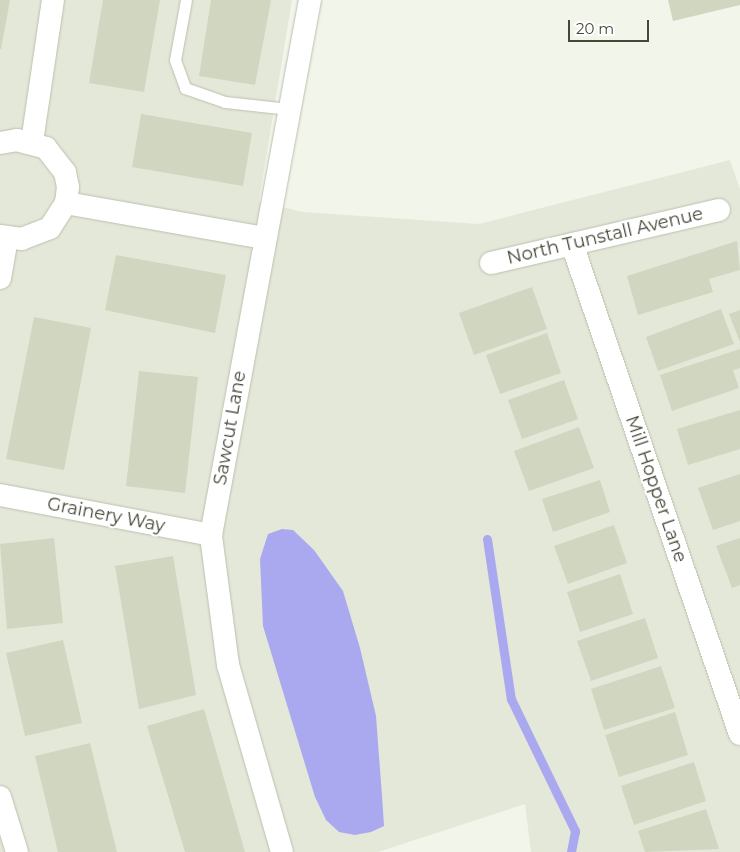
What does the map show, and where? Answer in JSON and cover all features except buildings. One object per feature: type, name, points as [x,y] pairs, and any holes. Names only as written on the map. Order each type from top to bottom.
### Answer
[{"type":"street","points":[[32,142],[53,0]]},
{"type":"street","name":"Sawcut Lane","points":[[282,852],[228,665],[211,535],[264,238],[310,0]]},
{"type":"street","points":[[0,143],[32,142],[46,148],[65,172],[66,203],[60,217],[44,232],[4,237],[0,278]]},
{"type":"street","points":[[66,203],[264,238]]},
{"type":"street","name":"North Tunstall Avenue","points":[[491,263],[718,210]]},
{"type":"street","name":"Mill Hopper Lane","points":[[572,244],[740,734]]},
{"type":"street","name":"Grainery Way","points":[[0,495],[211,535]]},
{"type":"street","points":[[0,797],[17,852]]},
{"type":"lane","points":[[186,0],[175,60],[185,88],[225,102],[289,110]]},
{"type":"shaded area","points":[[0,0],[292,0],[259,201],[302,212],[479,224],[730,160],[740,189],[740,852],[531,852],[525,804],[378,852],[0,852]]},
{"type":"water","points":[[282,529],[293,530],[314,550],[343,591],[360,648],[376,716],[384,826],[371,832],[355,835],[339,832],[326,820],[315,797],[263,626],[260,559],[268,534]]},
{"type":"waterway","points":[[487,539],[511,699],[575,831],[571,852]]}]
